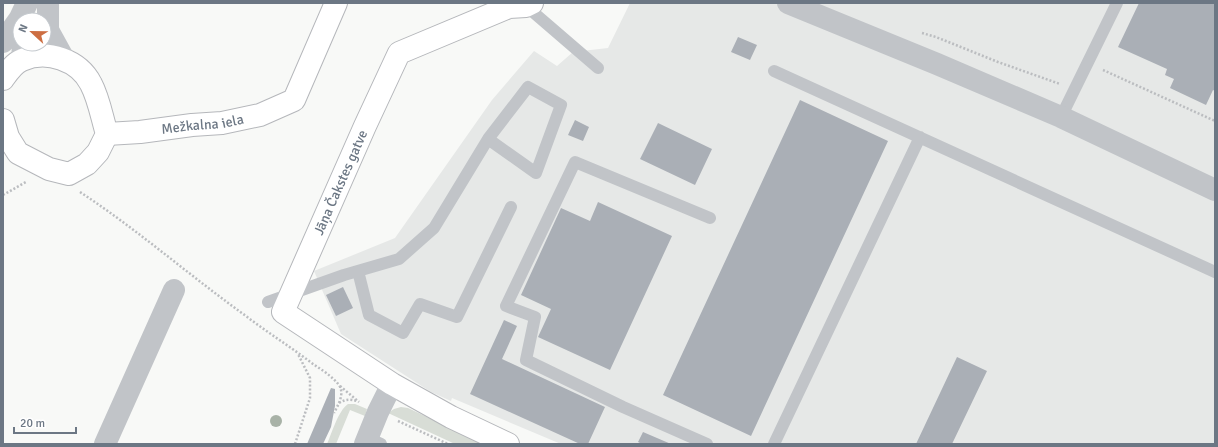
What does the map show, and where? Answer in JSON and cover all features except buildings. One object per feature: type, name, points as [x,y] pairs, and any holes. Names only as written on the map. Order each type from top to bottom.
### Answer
[{"type":"highway","name":"Mežkalna iela","points":[[106,134],[166,130],[192,125],[222,123],[260,115],[294,100],[336,3]]},
{"type":"highway","name":"Jāņa Čakstes gatve","points":[[276,307],[399,53],[509,6],[529,4]]},
{"type":"highway","points":[[3,79],[22,52],[64,59],[79,69],[91,84],[106,134],[98,152],[87,164],[69,174],[50,169],[18,153],[4,132]]},
{"type":"highway","points":[[276,307],[392,384],[451,417],[508,444]]},
{"type":"street","points":[[3,42],[20,18],[27,3]]},
{"type":"street","points":[[32,12],[38,3]]},
{"type":"street","points":[[48,3],[48,30],[64,59]]},
{"type":"street","points":[[788,3],[1061,117],[1215,190]]},
{"type":"street","points":[[105,444],[174,290]]},
{"type":"street","points":[[372,442],[378,412],[392,384]]},
{"type":"lane","points":[[1061,117],[1076,90],[1117,3]]},
{"type":"lane","points":[[529,4],[598,68]]},
{"type":"lane","points":[[774,71],[1215,272]]},
{"type":"lane","points":[[276,307],[319,283],[358,270],[399,259],[434,228],[488,139],[528,87],[561,104],[536,173],[488,139]]},
{"type":"lane","points":[[774,444],[920,137]]},
{"type":"lane","points":[[707,444],[623,407],[526,360],[535,317],[506,306],[575,162],[710,218]]},
{"type":"lane","points":[[358,270],[369,315],[403,333],[420,304],[456,317],[511,207]]},
{"type":"path","points":[[921,33],[936,37],[998,62],[1076,90]]},
{"type":"path","points":[[1088,64],[1215,121]]},
{"type":"path","points":[[295,444],[310,398],[310,378],[297,352],[332,378],[339,386],[359,402]]},
{"type":"path","points":[[334,413],[342,392],[339,386]]},
{"type":"path","points":[[338,405],[345,399],[351,399],[364,404]]},
{"type":"path","points":[[393,419],[448,444]]},
{"type":"shaded area","points":[[630,3],[1215,3],[1215,444],[561,444],[452,398],[451,401],[431,392],[341,334],[314,271],[395,238],[492,100],[534,51],[557,66],[573,52],[608,48]]},
{"type":"shaded area","points":[[348,404],[355,404],[367,409],[365,416],[350,410],[336,444],[327,444],[338,417],[344,407]]},
{"type":"shaded area","points":[[401,407],[408,408],[484,444],[455,444],[388,413]]}]
